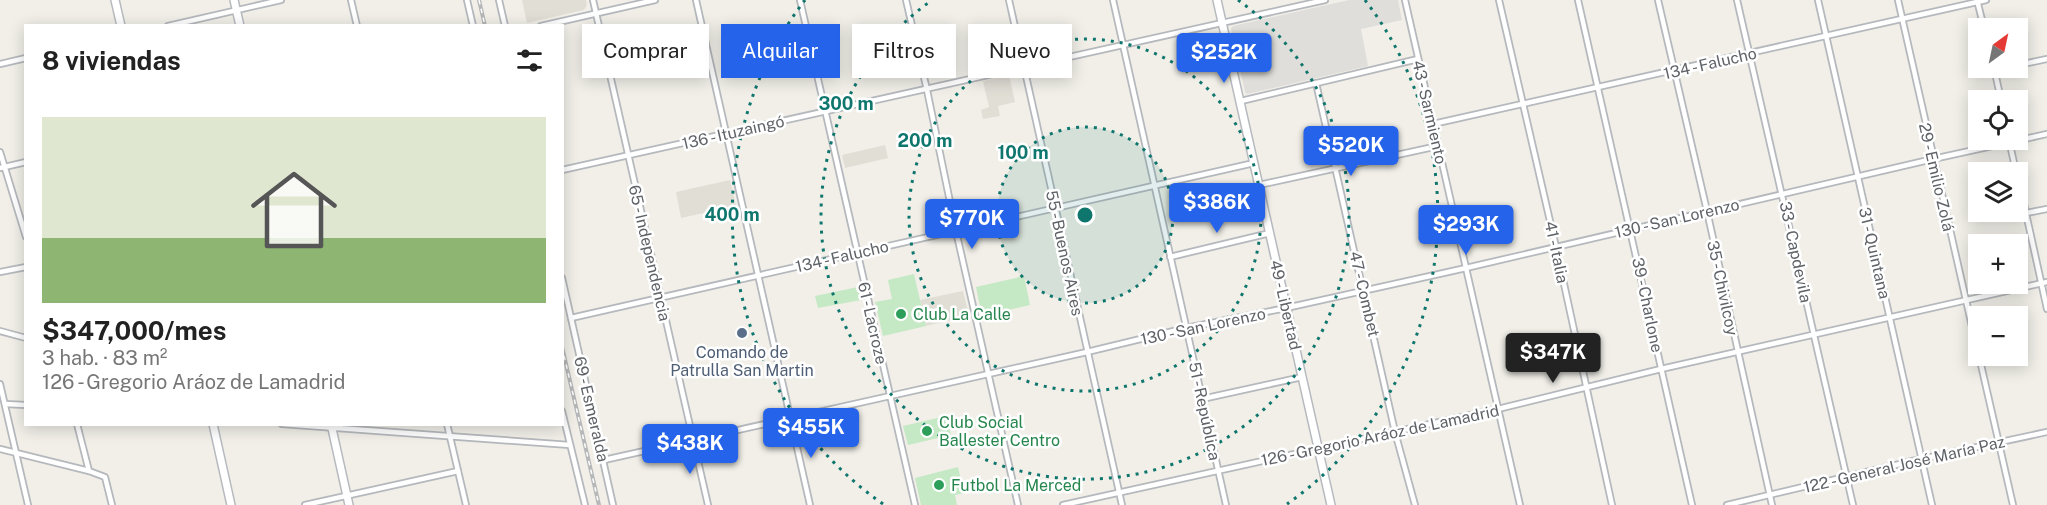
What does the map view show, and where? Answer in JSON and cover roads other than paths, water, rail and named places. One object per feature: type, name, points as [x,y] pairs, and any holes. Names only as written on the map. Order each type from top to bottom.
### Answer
[{"type":"street","points":[[116,0],[122,24]]},
{"type":"street","points":[[234,0],[240,24]]},
{"type":"street","points":[[176,24],[281,0]]},
{"type":"street","points":[[351,0],[357,24]]},
{"type":"street","points":[[467,0],[473,24]]},
{"type":"street","points":[[499,0],[505,24]]},
{"type":"street","name":"65 - Independencia","points":[[593,0],[708,505]]},
{"type":"street","points":[[550,24],[655,0]]},
{"type":"street","points":[[696,0],[810,505]]},
{"type":"street","name":"61 - Lacroze","points":[[800,0],[915,505]]},
{"type":"street","points":[[906,0],[1018,505]]},
{"type":"street","name":"55 - Buenos Aires","points":[[1010,0],[1015,24]]},
{"type":"street","name":"51 - República","points":[[1113,0],[1226,505]]},
{"type":"street","name":"49 - Libertad","points":[[1218,0],[1331,505]]},
{"type":"street","name":"136 - Ituzaingó","points":[[1072,56],[1299,3],[1325,0]]},
{"type":"street","name":"43 - Sarmiento","points":[[1405,0],[1520,505]]},
{"type":"street","name":"41 - Italia","points":[[1498,0],[1556,247],[1612,505]]},
{"type":"street","name":"39 - Charlone","points":[[1578,0],[1692,505]]},
{"type":"street","name":"35 - Chivilcoy","points":[[1658,0],[1772,505]]},
{"type":"street","name":"33 - Capdevila","points":[[1737,0],[1853,505]]},
{"type":"street","name":"31 - Quintana","points":[[1818,0],[1932,505]]},
{"type":"street","name":"29 - Emilio Zolá","points":[[1898,0],[1968,308]]},
{"type":"street","name":"134 - Falucho","points":[[1433,124],[1986,0]]},
{"type":"street","points":[[1977,1],[1981,18]]},
{"type":"street","points":[[0,64],[24,58]]},
{"type":"street","points":[[1241,101],[1418,59]]},
{"type":"street","points":[[2028,63],[2047,59]]},
{"type":"street","name":"136 - Ituzaingó","points":[[564,170],[976,78]]},
{"type":"street","name":"55 - Buenos Aires","points":[[1028,78],[1122,505]]},
{"type":"street","name":"47 - Combet","points":[[1316,83],[1395,432],[1415,505]]},
{"type":"street","name":"130 - San Lorenzo","points":[[2028,138],[2047,134]]},
{"type":"street","points":[[1259,185],[1438,146]]},
{"type":"street","name":"130 - San Lorenzo","points":[[604,460],[1186,328],[1466,268],[1971,150]]},
{"type":"street","points":[[0,152],[2,167],[24,231]]},
{"type":"street","points":[[2,167],[24,162]]},
{"type":"street","name":"134 - Falucho","points":[[571,318],[1254,163]]},
{"type":"street","points":[[2028,213],[2047,208]]},
{"type":"street","points":[[2028,221],[2044,283],[2047,309]]},
{"type":"street","points":[[1170,257],[1270,233]]},
{"type":"street","points":[[0,272],[24,267]]},
{"type":"street","name":"126 - Gregorio Aráoz de Lamadrid","points":[[1063,505],[1498,409],[1737,351],[2044,283]]},
{"type":"street","name":"69 - Esmeralda","points":[[564,287],[614,505]]},
{"type":"street","points":[[0,331],[24,337]]},
{"type":"street","name":"29 - Emilio Zolá","points":[[1982,366],[2013,505]]},
{"type":"street","points":[[1202,399],[1302,377]]},
{"type":"street","points":[[0,384],[28,505]]},
{"type":"street","points":[[5,404],[24,405]]},
{"type":"street","points":[[564,418],[585,505]]},
{"type":"street","points":[[78,426],[89,471]]},
{"type":"street","points":[[213,426],[231,505]]},
{"type":"street","points":[[350,505],[331,426],[570,445]]},
{"type":"street","points":[[447,426],[466,505]]},
{"type":"street","name":"122 - General José María Paz","points":[[1727,505],[2047,432]]},
{"type":"street","points":[[0,449],[105,477],[112,505]]},
{"type":"street","points":[[305,505],[458,471]]},
{"type":"railway","points":[[479,0],[485,24]]},
{"type":"railway","points":[[564,356],[599,505]]},
{"type":"place","name":"Club La Calle","points":[[901,314]]},
{"type":"place","name":"Comando de Patrulla San Martin","points":[[742,333]]},
{"type":"place","name":"Club Social Ballester Centro","points":[[927,431]]},
{"type":"place","name":"Futbol La Merced","points":[[939,485]]}]
